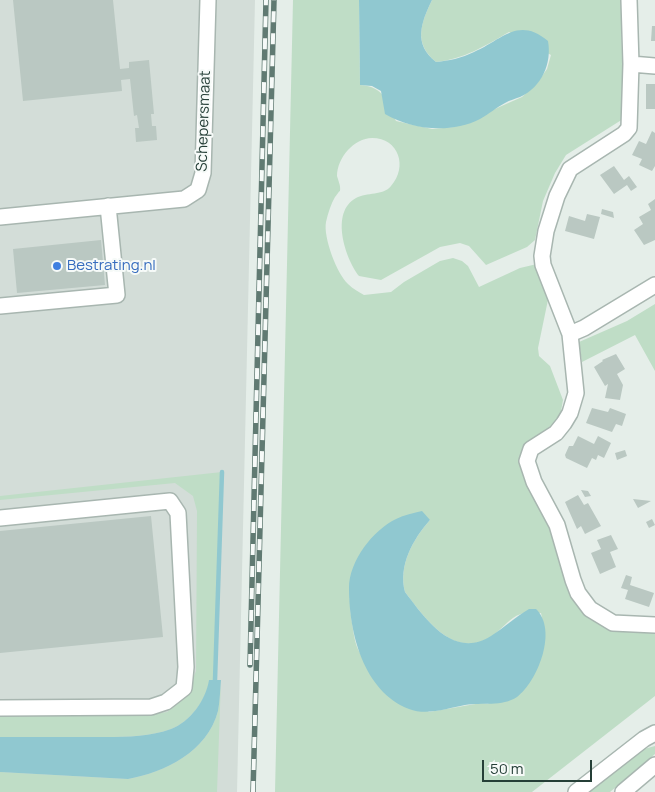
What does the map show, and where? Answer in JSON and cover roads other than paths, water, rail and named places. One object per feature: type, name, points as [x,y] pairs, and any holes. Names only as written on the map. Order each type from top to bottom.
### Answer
[{"type":"street","name":"Schepersmaat","points":[[0,217],[184,199],[198,190],[203,173],[208,0]]},
{"type":"street","points":[[629,0],[631,64],[629,128],[624,134],[570,169],[557,196],[546,231],[542,256],[543,265],[570,334],[576,381],[570,413],[556,433],[531,449],[528,455],[528,468],[557,525],[575,586],[590,609],[613,623],[655,625]]},
{"type":"street","points":[[631,64],[655,66]]},
{"type":"street","points":[[0,306],[117,295],[108,206]]},
{"type":"street","points":[[570,334],[584,328],[655,284]]},
{"type":"street","points":[[0,518],[170,501],[178,513],[186,667],[184,688],[166,702],[151,707],[0,708]]},
{"type":"street","points":[[576,792],[644,739],[655,733]]},
{"type":"street","points":[[622,792],[655,765]]},
{"type":"water","points":[[359,0],[432,0],[422,25],[421,33],[424,48],[436,62],[455,59],[484,47],[510,33],[528,30],[548,41],[548,58],[544,74],[528,93],[499,106],[469,124],[457,127],[432,128],[407,124],[385,114],[381,91],[372,86],[360,85]]},
{"type":"water","points":[[422,511],[430,520],[408,553],[403,582],[405,592],[431,624],[441,633],[464,643],[477,642],[491,636],[529,609],[536,609],[542,618],[545,629],[543,655],[538,668],[525,689],[511,700],[498,703],[465,705],[430,712],[416,711],[393,700],[380,689],[362,658],[356,641],[350,605],[349,588],[353,567],[371,539],[387,524],[409,514]]},
{"type":"water","points":[[209,680],[221,680],[218,711],[212,725],[194,749],[170,765],[142,776],[128,779],[0,772],[0,737],[122,737],[162,732],[178,726],[191,716],[201,702]]},
{"type":"waterway","points":[[215,680],[222,472]]},
{"type":"railway","points":[[250,665],[266,0]]},
{"type":"railway","points":[[253,792],[274,0]]},
{"type":"place","name":"Bestrating.nl","points":[[57,266]]}]
